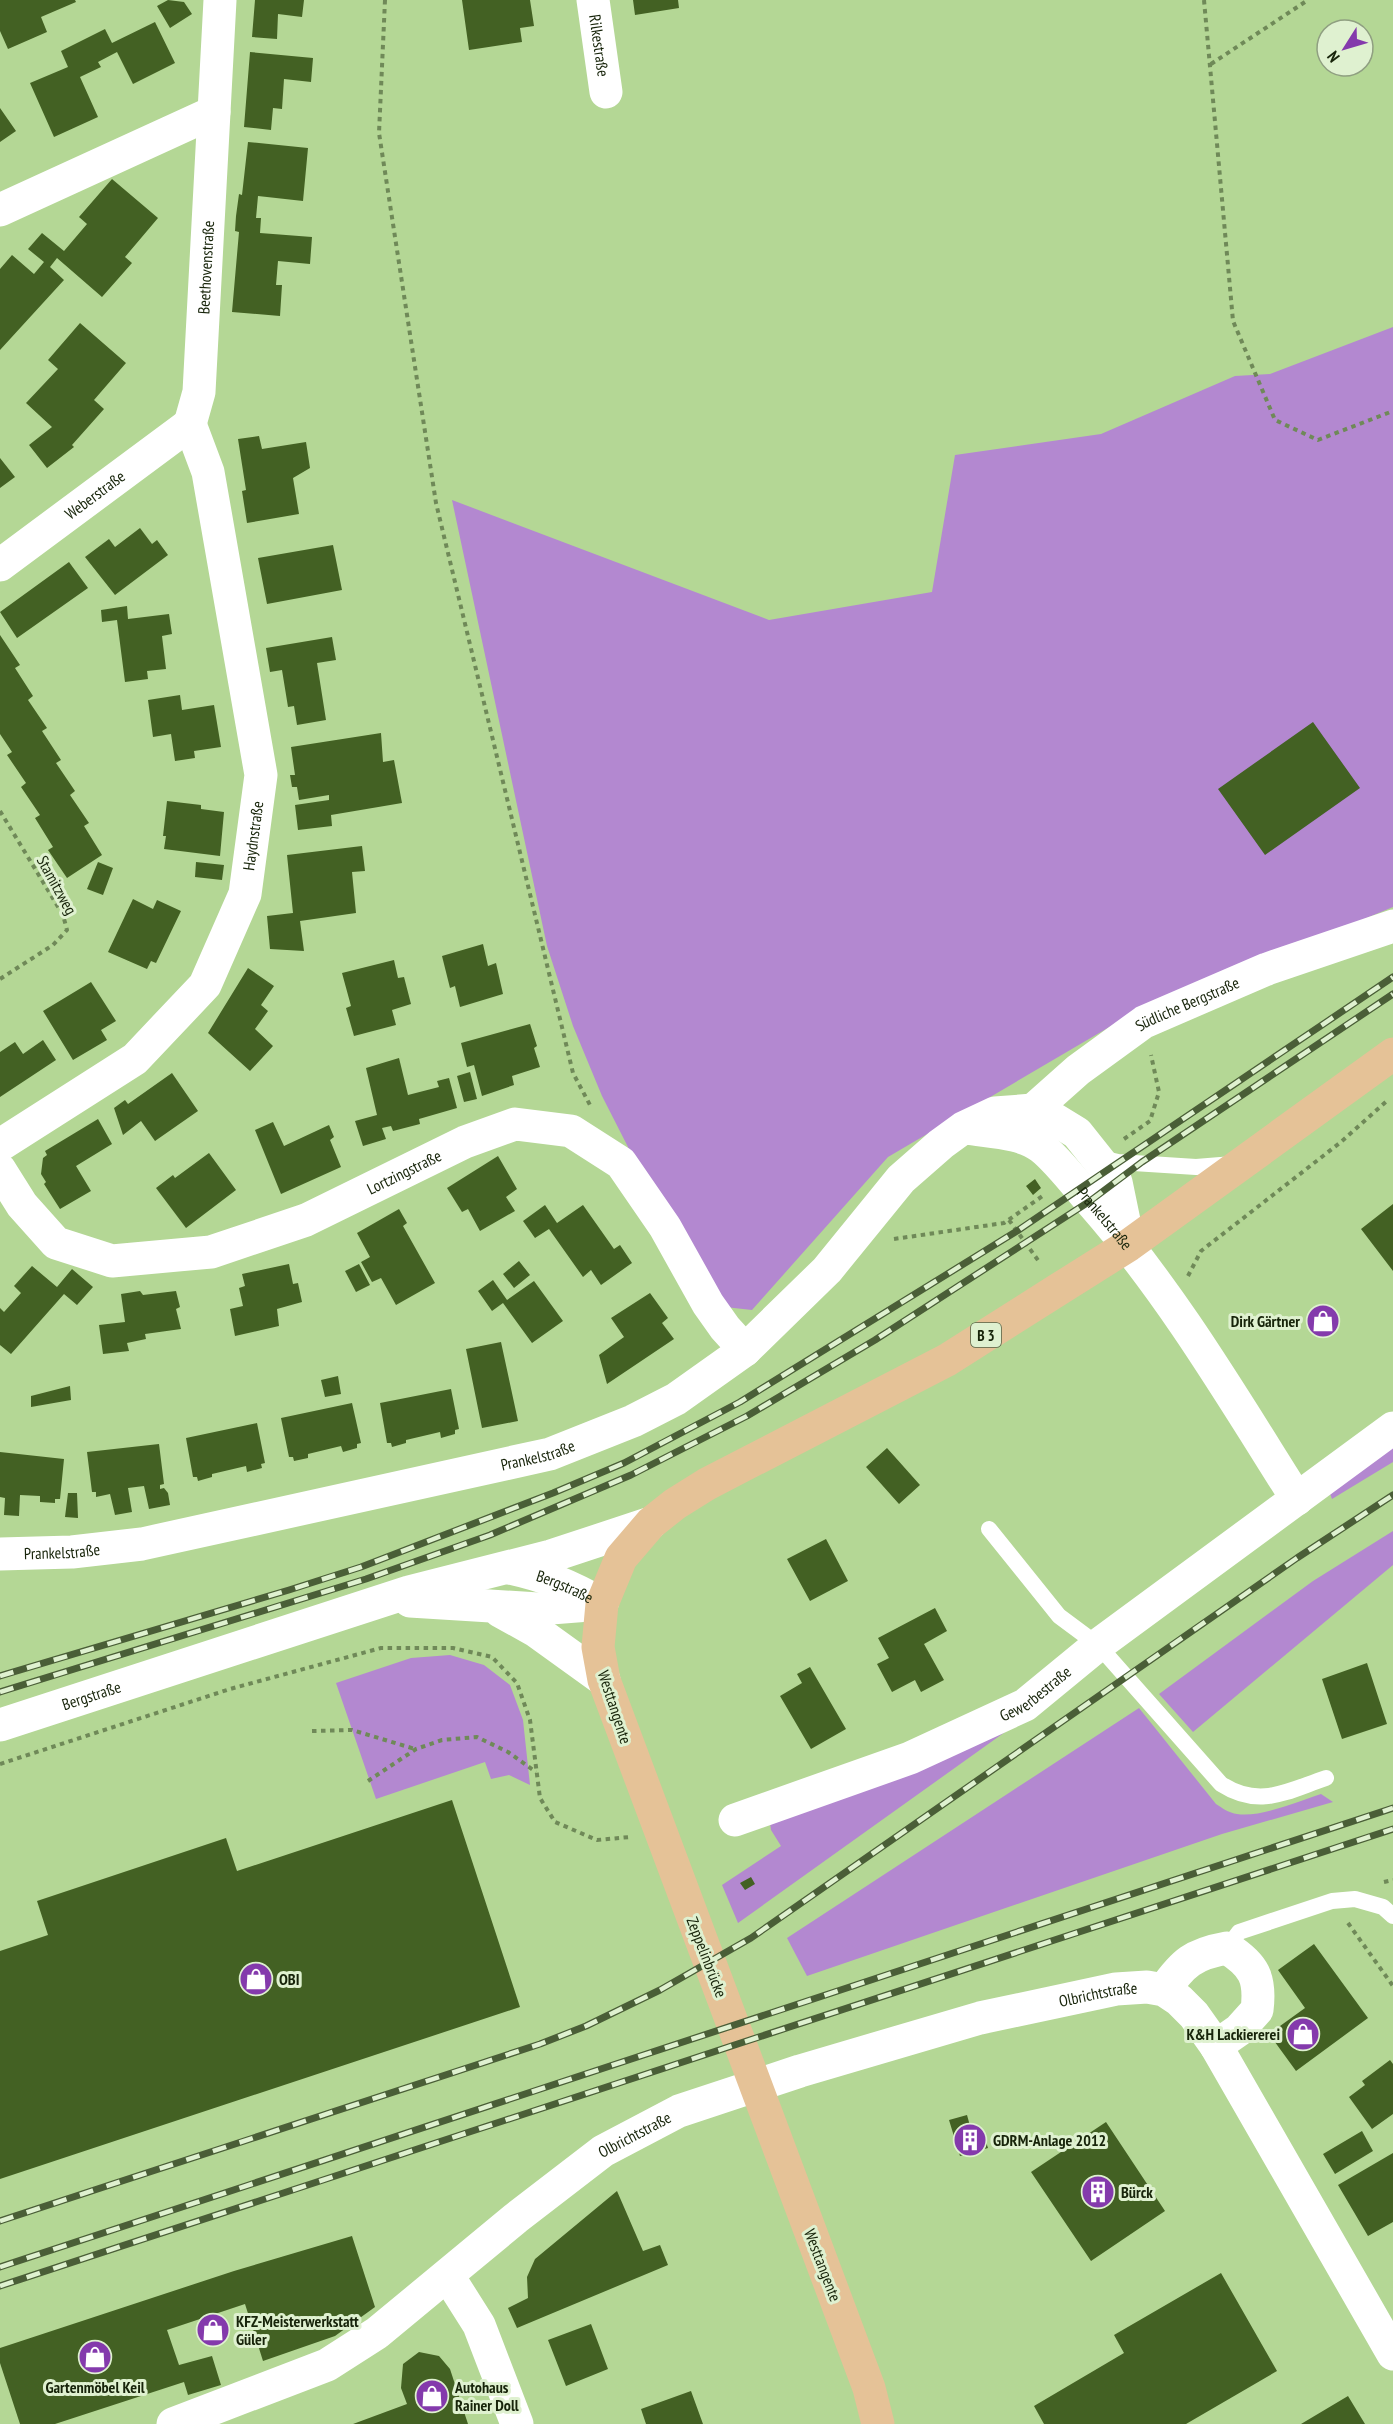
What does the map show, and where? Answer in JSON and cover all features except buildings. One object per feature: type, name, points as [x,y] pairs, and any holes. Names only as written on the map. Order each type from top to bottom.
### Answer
[{"type":"main road","name":"B 3","points":[[602,1604],[621,1558],[651,1523],[675,1504],[707,1484],[947,1360],[1129,1245],[1393,1054]]},
{"type":"main road","name":"Westtangente","points":[[602,1604],[598,1647],[604,1680],[650,1806]]},
{"type":"main road","name":"Zeppelinbrücke","points":[[650,1806],[763,2107]]},
{"type":"main road","name":"Westtangente","points":[[763,2107],[869,2388],[878,2424]]},
{"type":"street","name":"Beethovenstraße","points":[[190,424],[199,392],[220,0]]},
{"type":"street","name":"Rilkestraße","points":[[593,0],[606,92]]},
{"type":"street","points":[[0,210],[214,112]]},
{"type":"street","name":"Weberstraße","points":[[0,565],[190,424]]},
{"type":"street","name":"Haydnstraße","points":[[0,1145],[135,1059],[205,985],[245,894],[261,775],[208,472],[190,424]]},
{"type":"street","name":"Südliche Bergstraße","points":[[1026,1123],[1078,1070],[1143,1022],[1267,969],[1393,926]]},
{"type":"street","name":"Prankelstraße","points":[[0,1554],[72,1552],[142,1544],[550,1454],[633,1421],[676,1399],[745,1350],[827,1270],[901,1179],[963,1128],[1026,1123],[1046,1114],[1077,1133],[1116,1182],[1129,1245]]},
{"type":"street","name":"Prankelstraße","points":[[1026,1123],[1041,1146],[1129,1245]]},
{"type":"street","name":"Lortzingstraße","points":[[0,1170],[22,1205],[56,1243],[112,1261],[211,1252],[306,1220],[465,1142],[515,1124],[571,1131],[621,1163],[664,1227],[708,1304],[724,1328],[745,1350]]},
{"type":"street","points":[[1129,1245],[1166,1294],[1297,1499]]},
{"type":"street","name":"Gewerbestraße","points":[[735,1820],[910,1758],[1025,1704],[1098,1645],[1393,1428]]},
{"type":"street","points":[[502,1566],[551,1556],[651,1523]]},
{"type":"street","name":"Bergstraße","points":[[0,1725],[388,1599],[502,1566],[565,1584],[602,1604]]},
{"type":"street","name":"Bergstraße","points":[[388,1599],[538,1609],[602,1604]]},
{"type":"street","points":[[491,1606],[536,1631],[604,1680]]},
{"type":"street","points":[[1216,2046],[1239,2030],[1257,2010],[1258,1986],[1253,1969],[1227,1948],[1205,1952],[1190,1959],[1178,1969],[1164,1990],[1179,2000],[1194,2015],[1216,2046],[1393,2354]]},
{"type":"street","name":"Olbrichtstraße","points":[[173,2424],[327,2365],[378,2333],[516,2218],[603,2151],[679,2111],[800,2071],[980,2018],[1116,1989],[1147,1987],[1164,1990]]},
{"type":"street","points":[[448,2276],[479,2325],[517,2424]]},
{"type":"lane","points":[[1098,1157],[1118,1162],[1196,1167],[1243,1163]]},
{"type":"lane","points":[[988,1528],[1059,1616],[1098,1645],[1221,1784],[1237,1794],[1251,1798],[1271,1796],[1326,1778]]},
{"type":"lane","points":[[1227,1948],[1239,1932],[1332,1901],[1355,1899],[1383,1907],[1393,1916]]},
{"type":"path","points":[[386,0],[379,133],[436,503],[573,1073],[594,1113]]},
{"type":"path","points":[[1204,0],[1233,321],[1275,420],[1318,440],[1393,411]]},
{"type":"path","points":[[1210,64],[1308,0]]},
{"type":"path","name":"Stamitzweg","points":[[0,811],[63,915],[67,930],[53,945],[0,979]]},
{"type":"path","points":[[1166,1294],[1188,1277],[1201,1251],[1341,1142],[1393,1095]]},
{"type":"path","points":[[1009,1220],[1059,1289]]},
{"type":"path","points":[[0,1764],[231,1689],[381,1648],[453,1648],[492,1657],[517,1683],[530,1720],[540,1798]]},
{"type":"path","points":[[312,1731],[352,1730],[416,1749]]},
{"type":"path","points":[[368,1781],[416,1749],[442,1740],[477,1737],[508,1752],[536,1773]]},
{"type":"path","points":[[1332,1901],[1393,1986]]},
{"type":"shaded area","points":[[1393,327],[1393,907],[1123,1019],[888,1157],[752,1310],[716,1306],[654,1198],[602,1096],[573,1026],[547,946],[452,500],[769,620],[932,592],[955,455],[1101,434],[1235,376],[1270,374]]},
{"type":"shaded area","points":[[1393,1438],[1393,1462],[1332,1499],[1328,1488]]},
{"type":"shaded area","points":[[1393,1531],[1393,1565],[1193,1732],[1159,1694],[1313,1581]]},
{"type":"shaded area","points":[[450,1655],[484,1665],[510,1685],[523,1720],[530,1785],[509,1775],[491,1779],[485,1762],[376,1799],[336,1683],[411,1658]]},
{"type":"shaded area","points":[[1139,1708],[1216,1804],[1228,1811],[1246,1815],[1257,1814],[1321,1794],[1333,1802],[1222,1834],[807,1976],[787,1938]]},
{"type":"shaded area","points":[[1033,1712],[738,1923],[722,1885],[781,1846],[771,1830],[770,1823]]},
{"type":"railway","points":[[0,1676],[361,1567],[624,1463],[740,1402],[1017,1231],[1393,977]]},
{"type":"railway","points":[[0,1692],[366,1579],[490,1535],[631,1475],[747,1416],[875,1340],[1090,1201],[1142,1162],[1393,994]]},
{"type":"railway","points":[[0,2221],[540,2044],[586,2026],[660,1990],[751,1938],[1297,1558],[1393,1495]]},
{"type":"railway","points":[[0,2267],[1393,1808]]},
{"type":"railway","points":[[0,2286],[1393,1829]]},
{"type":"place","name":"Dirk Gärtner","points":[[1323,1321]]},
{"type":"place","name":"OBI","points":[[256,1979]]},
{"type":"place","name":"K&H Lackiererei","points":[[1303,2034]]},
{"type":"place","name":"GDRM-Anlage 2012","points":[[970,2140]]},
{"type":"place","name":"Bürck","points":[[1098,2192]]},
{"type":"place","name":"KFZ-Meisterwerkstatt Güler","points":[[213,2330]]},
{"type":"place","name":"Gartenmöbel Keil","points":[[95,2357]]},
{"type":"place","name":"Autohaus Rainer Doll","points":[[432,2396]]}]
